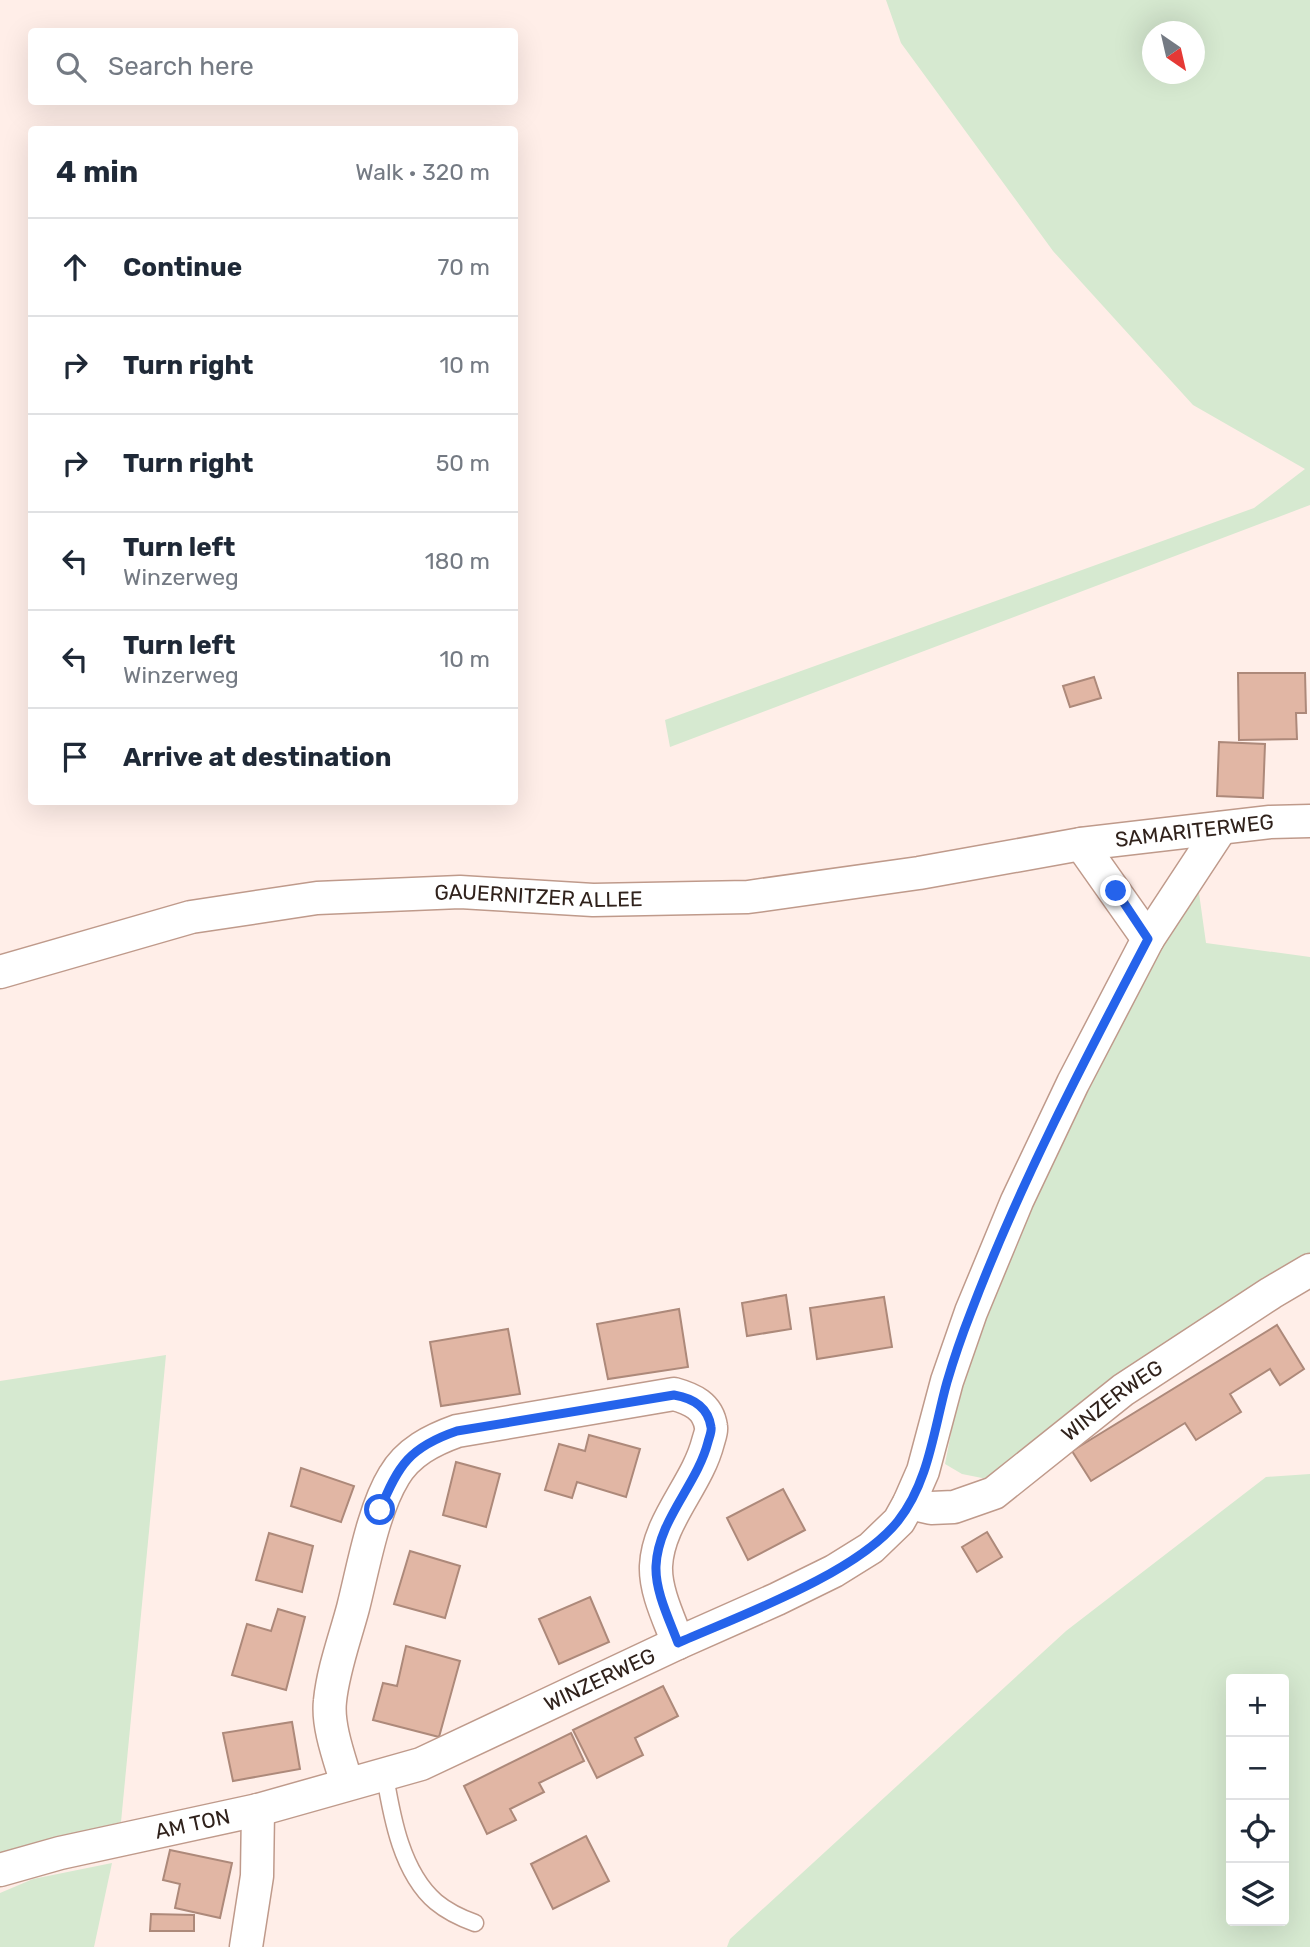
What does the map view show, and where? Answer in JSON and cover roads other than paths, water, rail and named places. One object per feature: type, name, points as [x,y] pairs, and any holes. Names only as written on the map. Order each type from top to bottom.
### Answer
[{"type":"street","name":"SAMARITERWEG","points":[[1081,844],[1270,822],[1310,821]]},
{"type":"street","name":"WINZERWEG","points":[[385,1776],[421,1764],[834,1571],[871,1548],[898,1521],[923,1471],[947,1381],[971,1312],[1017,1201],[1073,1083],[1148,939],[1221,828]]},
{"type":"street","points":[[1081,844],[1148,939]]},
{"type":"street","name":"GAUERNITZER ALLEE","points":[[0,972],[191,917],[317,898],[460,892],[593,900],[748,897],[919,873],[1081,844]]},
{"type":"street","name":"WINZERWEG","points":[[909,1503],[931,1508],[954,1507],[994,1493],[1123,1390],[1310,1270]]},
{"type":"street","points":[[348,1784],[336,1748],[329,1703],[341,1653],[380,1510],[394,1476],[407,1459],[433,1439],[457,1431],[674,1395],[693,1399],[705,1411],[712,1428],[705,1454],[664,1532],[656,1566],[661,1595],[678,1643]]},
{"type":"street","name":"AM TON","points":[[0,1870],[60,1853],[258,1810],[385,1776]]},
{"type":"street","points":[[246,1947],[257,1876],[258,1810]]},
{"type":"lane","points":[[385,1776],[392,1817],[408,1862],[422,1885],[444,1908],[475,1923]]}]
